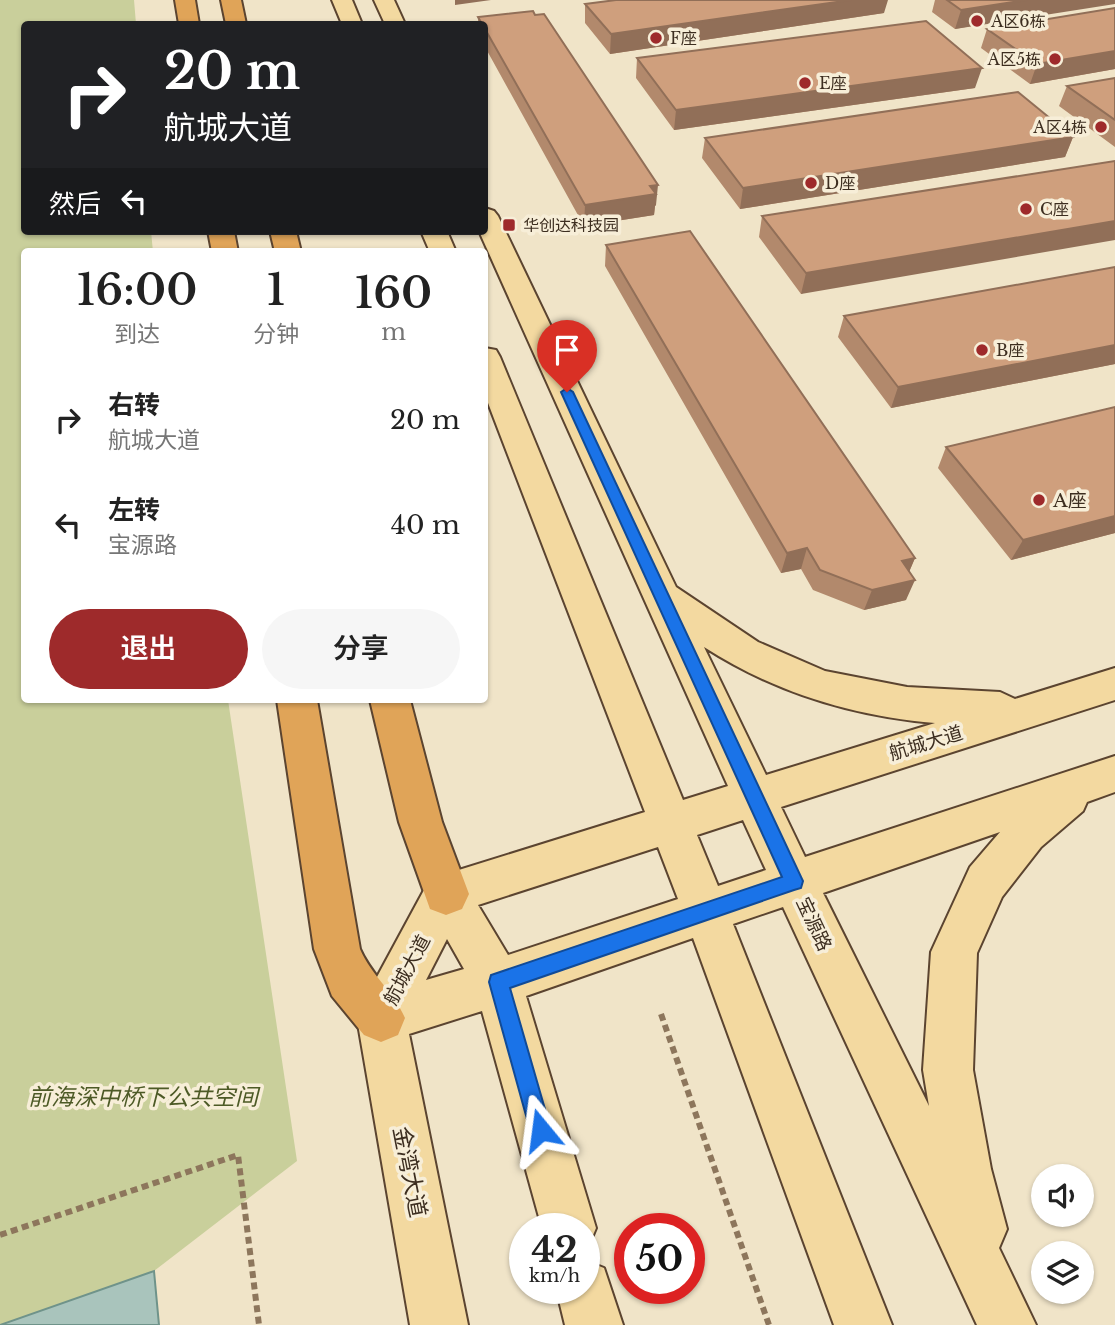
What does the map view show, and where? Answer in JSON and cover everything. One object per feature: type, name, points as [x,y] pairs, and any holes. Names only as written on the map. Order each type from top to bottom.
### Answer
[{"type":"highway","points":[[185,0],[188,21]]},
{"type":"highway","points":[[231,0],[235,21]]},
{"type":"highway","points":[[297,703],[337,949],[349,979],[381,1018]]},
{"type":"highway","points":[[391,703],[414,805],[446,894]]},
{"type":"main road","points":[[342,0],[351,21]]},
{"type":"main road","points":[[384,0],[394,21]]},
{"type":"main road","name":"宝源路","points":[[488,222],[794,881],[1004,1317]]},
{"type":"main road","points":[[488,364],[671,822],[863,1325]]},
{"type":"main road","points":[[661,593],[704,630],[762,665],[813,684],[881,701],[954,709],[1034,709]]},
{"type":"main road","name":"航城大道","points":[[381,1018],[446,894],[1115,684]]},
{"type":"main road","points":[[1004,1317],[965,1169],[948,1070],[954,951],[986,882],[1026,832],[1100,779]]},
{"type":"main road","name":"航城大道","points":[[381,1018],[498,982],[1100,779]]},
{"type":"main road","points":[[446,894],[498,982],[565,1213]]},
{"type":"main road","name":"金湾大道","points":[[381,1018],[439,1325]]},
{"type":"main road","points":[[588,1304],[594,1325]]},
{"type":"path","points":[[661,1014],[769,1325]]},
{"type":"path","points":[[0,1235],[239,1155],[259,1325]]},
{"type":"green space","name":"前海深中桥下公共空间","points":[[0,0],[134,0],[136,21],[21,21],[21,235],[151,235],[153,248],[21,248],[21,703],[228,703],[297,1161],[154,1271],[0,1325]]},
{"type":"water","points":[[154,1271],[159,1325],[0,1325]]},
{"type":"building","points":[[616,0],[851,0],[611,34],[585,4]]},
{"type":"building","points":[[947,0],[1027,0],[961,10]]},
{"type":"building","points":[[1115,8],[1115,51],[1037,64],[987,29]]},
{"type":"building","points":[[533,11],[535,15],[544,14],[658,185],[650,186],[656,194],[585,205],[488,34],[488,21],[480,21],[478,17]]},
{"type":"building","name":"E座","points":[[926,21],[982,68],[676,110],[637,58]]},
{"type":"building","points":[[1115,78],[1115,120],[1067,86]]},
{"type":"building","name":"D座","points":[[1018,92],[1073,137],[743,188],[705,138]]},
{"type":"building","name":"C座","points":[[1115,161],[1115,221],[806,273],[762,216]]},
{"type":"building","points":[[690,231],[915,558],[902,561],[915,580],[872,590],[820,570],[807,548],[787,553],[606,245]]},
{"type":"building","name":"B座","points":[[1115,267],[1115,345],[898,387],[844,316]]},
{"type":"building","name":"A座","points":[[1115,407],[1115,516],[1023,540],[946,447]]},
{"type":"place","name":"A区6栋","points":[[977,21]]},
{"type":"place","name":"F座","points":[[656,38]]},
{"type":"place","name":"A区5栋","points":[[1055,59]]},
{"type":"place","name":"E座","points":[[805,83]]},
{"type":"place","name":"A区4栋","points":[[1101,127]]},
{"type":"place","name":"D座","points":[[811,183]]},
{"type":"place","name":"C座","points":[[1026,209]]},
{"type":"place","name":"华创达科技园","points":[[509,225]]},
{"type":"place","name":"B座","points":[[982,350]]},
{"type":"place","name":"A座","points":[[1039,500]]},
{"type":"route","points":[[541,1130],[498,982],[794,881],[567,392]]}]
